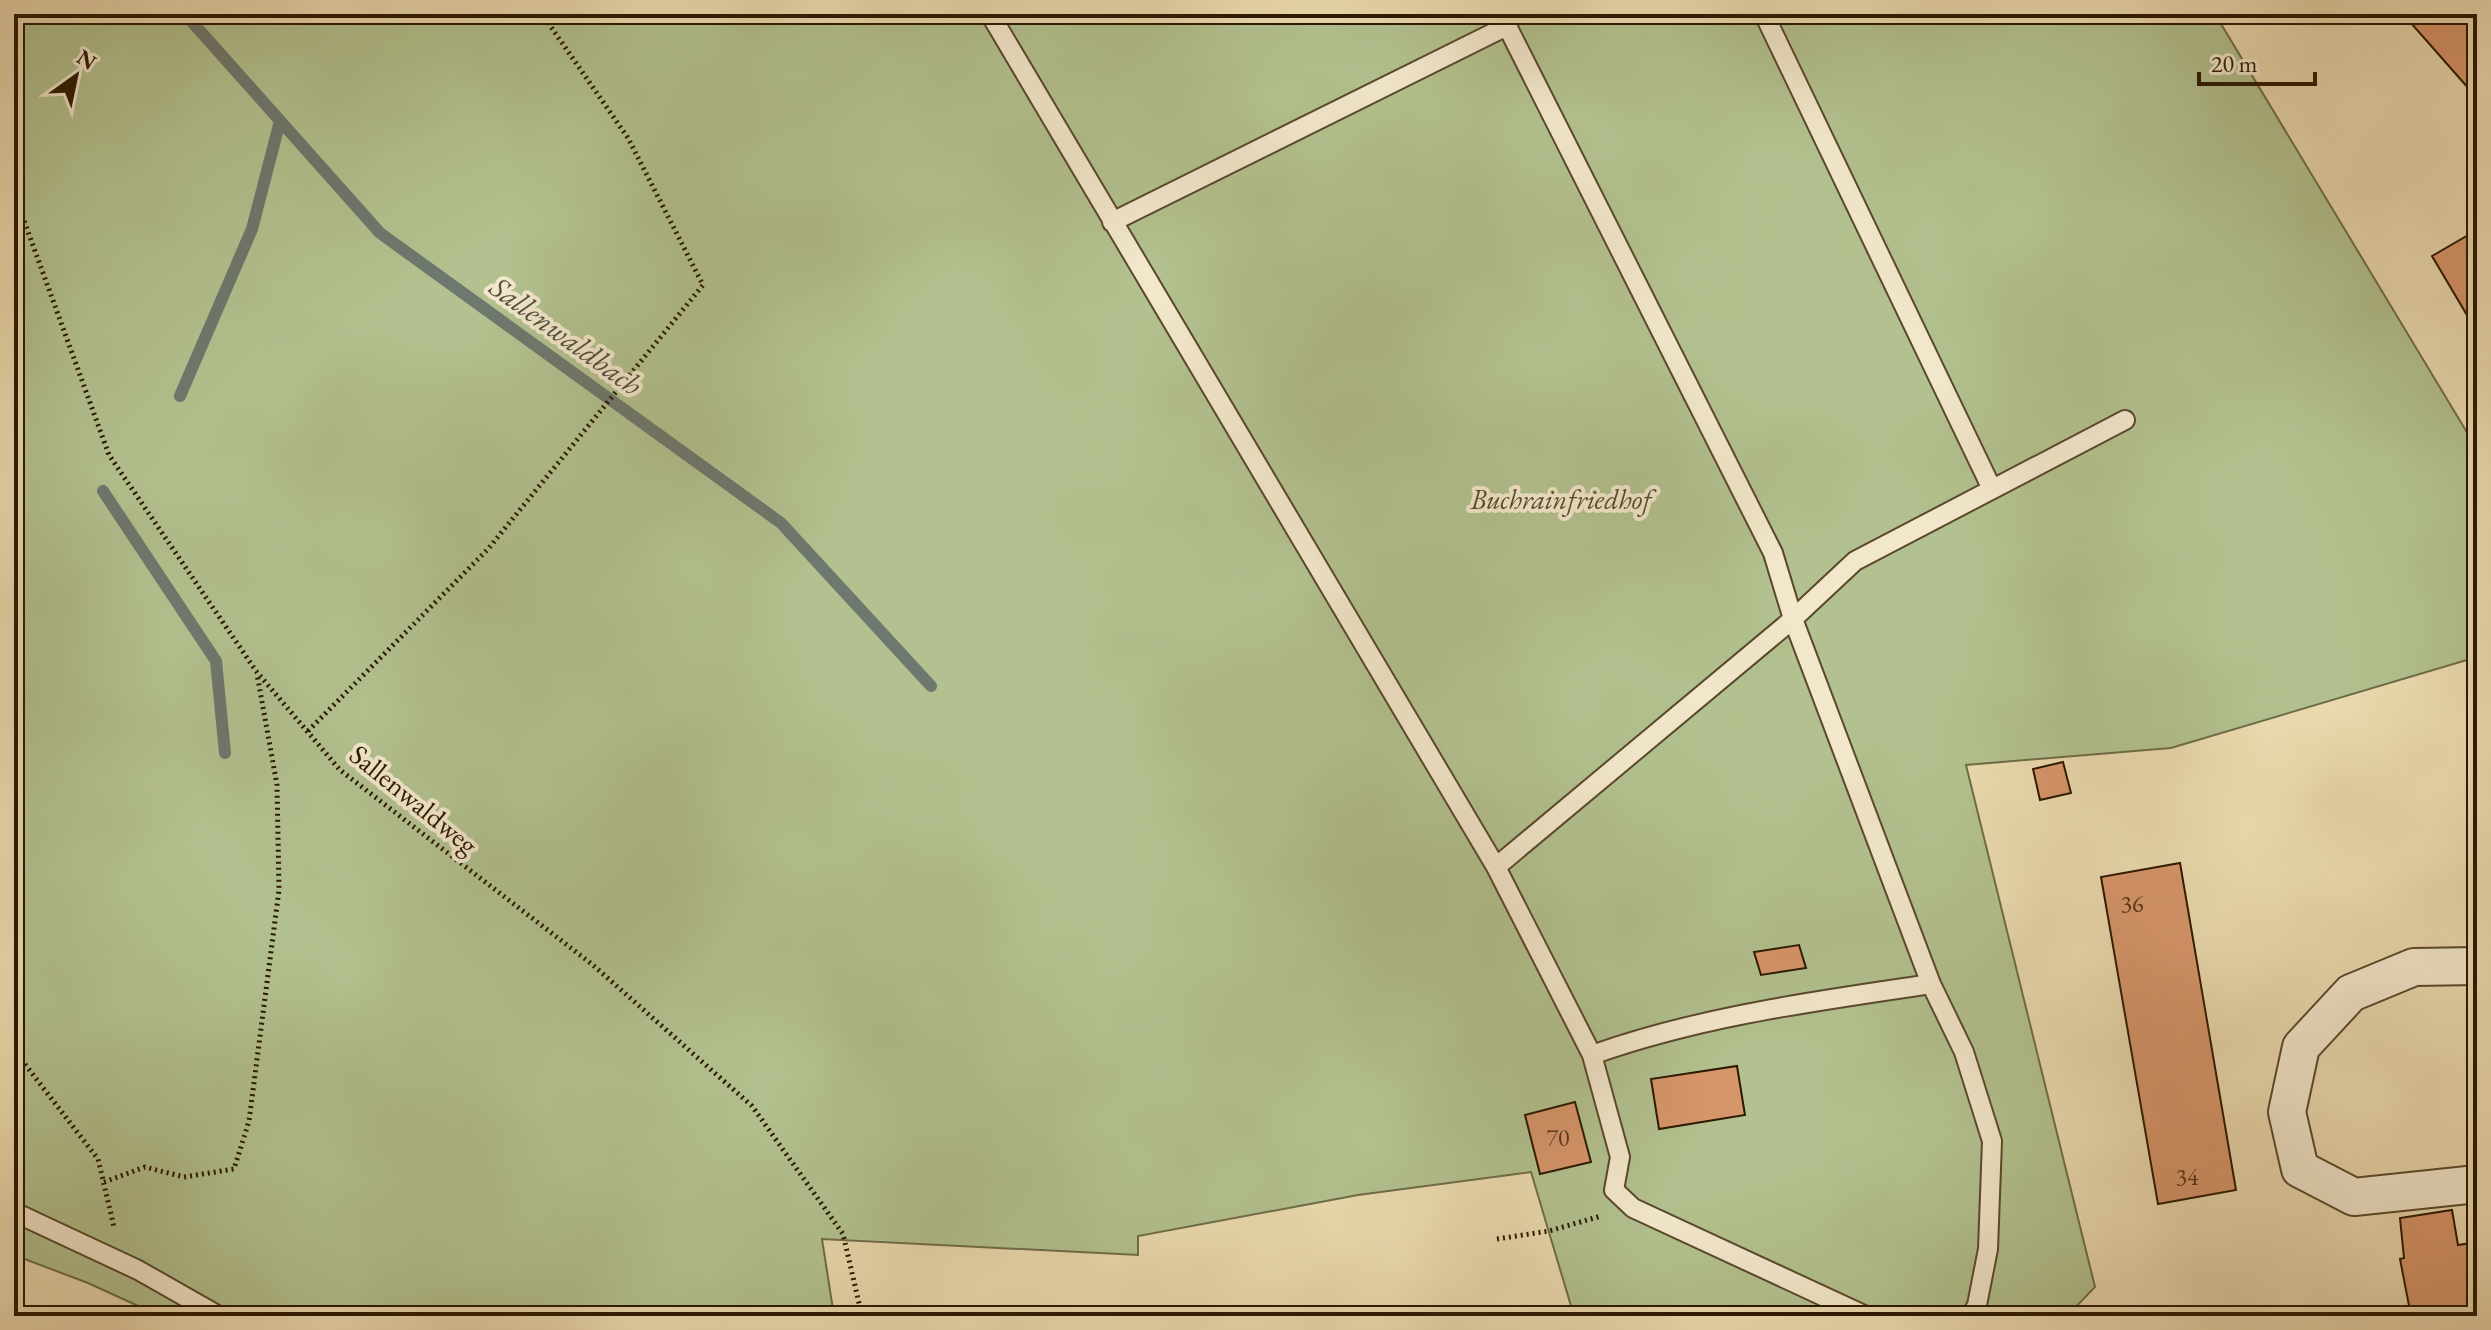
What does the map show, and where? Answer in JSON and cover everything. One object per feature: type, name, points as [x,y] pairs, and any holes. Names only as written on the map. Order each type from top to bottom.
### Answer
[{"type":"street","points":[[2477,966],[2414,967],[2351,993],[2301,1047],[2287,1112],[2300,1169],[2354,1197],[2477,1184]]},
{"type":"lane","points":[[990,14],[1496,867],[1592,1055],[1620,1157],[1614,1190],[1633,1208],[1866,1316]]},
{"type":"lane","points":[[1764,14],[1992,489]]},
{"type":"lane","points":[[1112,222],[1505,18],[1773,553],[1793,619],[1931,984],[1964,1052],[1992,1141],[1988,1249],[1977,1305],[1971,1316]]},
{"type":"lane","points":[[1496,867],[1793,619],[1855,561],[2125,420]]},
{"type":"lane","points":[[1592,1055],[1643,1037],[1781,1006],[1931,984]]},
{"type":"lane","points":[[14,1212],[121,1262],[219,1316]]},
{"type":"path","points":[[308,731],[488,549],[703,285],[628,138],[542,14]]},
{"type":"path","name":"Sallenwaldweg","points":[[14,193],[109,455],[256,671],[340,770],[593,965],[752,1106],[843,1234],[862,1316]]},
{"type":"path","points":[[104,1182],[145,1167],[184,1177],[234,1169],[249,1121],[279,890],[277,785],[256,671]]},
{"type":"path","points":[[14,1050],[98,1159],[121,1262]]},
{"type":"path","points":[[1497,1239],[1549,1231],[1633,1208]]},
{"type":"green space","name":"Buchrainfriedhof","points":[[14,14],[2215,14],[2477,449],[2477,657],[2171,748],[1966,765],[2095,1287],[2067,1316],[1574,1316],[1531,1172],[1358,1195],[1138,1236],[1138,1255],[822,1239],[834,1316],[160,1316],[88,1283],[14,1255]]},
{"type":"building","points":[[2403,14],[2477,14],[2477,98]]},
{"type":"building","points":[[2477,230],[2477,332],[2432,256]]},
{"type":"building","points":[[2063,762],[2071,793],[2040,800],[2033,769]]},
{"type":"building","points":[[2180,863],[2236,1190],[2158,1204],[2101,877]]},
{"type":"building","points":[[1799,945],[1806,968],[1761,975],[1754,952]]},
{"type":"building","points":[[1737,1066],[1745,1115],[1659,1129],[1651,1079]]},
{"type":"building","points":[[1575,1102],[1591,1162],[1540,1174],[1525,1115]]},
{"type":"building","points":[[2452,1210],[2458,1245],[2477,1242],[2477,1316],[2411,1316],[2400,1259],[2404,1258],[2400,1218]]},
{"type":"waterway","name":"Sallenwaldbach","points":[[185,14],[380,233],[781,523],[931,686]]},
{"type":"waterway","points":[[180,396],[252,229],[280,121]]},
{"type":"waterway","points":[[103,491],[216,661],[225,753]]}]
